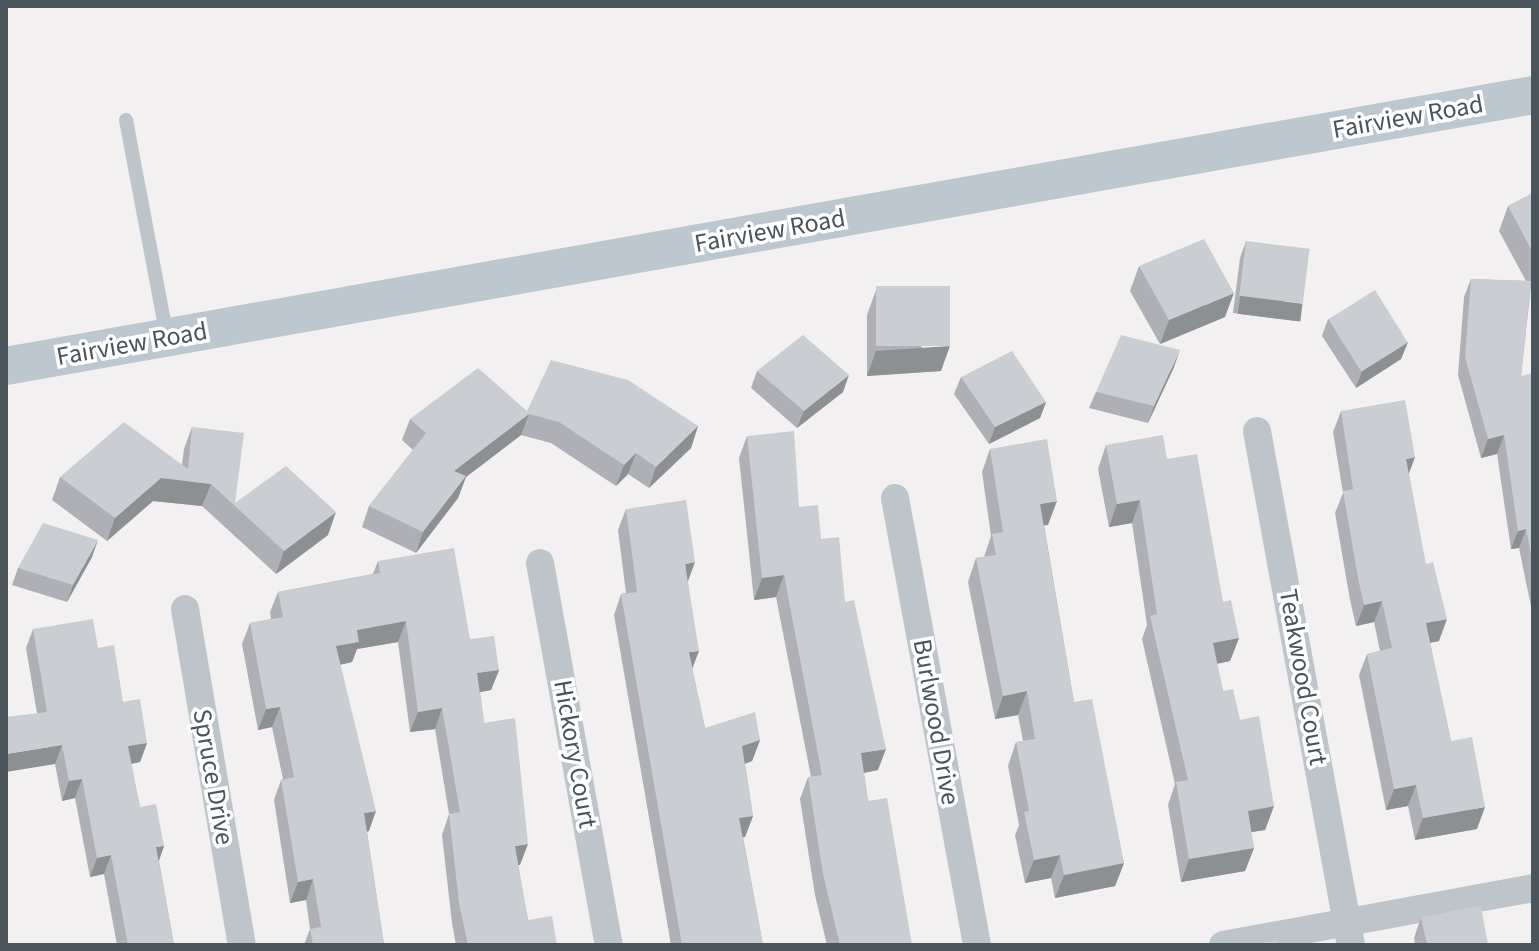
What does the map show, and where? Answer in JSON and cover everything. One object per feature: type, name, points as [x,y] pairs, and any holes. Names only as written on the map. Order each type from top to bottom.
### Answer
[{"type":"main road","name":"Fairview Road","points":[[6,366],[1533,95]]},
{"type":"street","name":"Teakwood Court","points":[[1257,431],[1350,934]]},
{"type":"street","name":"Burlwood Drive","points":[[895,498],[977,945]]},
{"type":"street","name":"Hickory Court","points":[[540,563],[609,945]]},
{"type":"street","name":"Spruce Drive","points":[[185,609],[242,945]]},
{"type":"street","points":[[1223,945],[1350,934],[1533,888]]},
{"type":"lane","points":[[126,120],[167,338]]},
{"type":"building","points":[[1533,193],[1533,253],[1508,206]]},
{"type":"building","points":[[1204,239],[1234,293],[1169,320],[1139,266]]},
{"type":"building","points":[[1246,241],[1310,249],[1303,303],[1239,296]]},
{"type":"building","points":[[1471,279],[1531,281],[1521,376],[1532,373],[1533,377],[1533,564],[1526,529],[1518,531],[1504,435],[1488,439],[1465,357]]},
{"type":"building","points":[[876,286],[950,286],[950,346],[876,346]]},
{"type":"building","points":[[1375,290],[1408,343],[1361,372],[1328,319]]},
{"type":"building","points":[[803,335],[849,375],[804,411],[757,371]]},
{"type":"building","points":[[1121,335],[1180,350],[1154,406],[1096,392]]},
{"type":"building","points":[[1012,351],[1046,402],[995,427],[961,377]]},
{"type":"building","points":[[551,360],[628,380],[698,426],[656,467],[636,453],[624,465],[559,422],[529,414],[454,471],[466,476],[423,532],[369,506],[426,433],[410,419],[478,368],[527,411]]},
{"type":"building","points":[[1405,400],[1415,457],[1406,459],[1426,564],[1433,562],[1447,619],[1426,623],[1451,741],[1472,737],[1485,807],[1423,818],[1416,785],[1394,789],[1367,654],[1392,648],[1382,601],[1364,605],[1343,491],[1353,489],[1341,411]]},
{"type":"building","points":[[124,422],[188,469],[192,427],[244,433],[235,503],[286,466],[336,512],[284,551],[211,484],[161,478],[115,518],[60,477]]},
{"type":"building","points":[[794,431],[799,507],[818,505],[821,539],[839,537],[845,602],[854,600],[886,749],[861,753],[868,801],[887,798],[912,945],[840,945],[823,874],[808,777],[822,775],[784,575],[762,578],[747,436]]},
{"type":"building","points":[[1163,435],[1167,459],[1197,454],[1223,602],[1231,600],[1239,638],[1213,643],[1223,691],[1233,689],[1240,720],[1259,716],[1274,806],[1248,811],[1254,848],[1189,859],[1176,782],[1188,780],[1150,616],[1157,614],[1140,500],[1117,504],[1106,445]]},
{"type":"building","points":[[1047,439],[1057,501],[1040,504],[1074,702],[1092,699],[1124,863],[1064,875],[1060,855],[1034,860],[1024,812],[1029,811],[1016,742],[1035,739],[1027,691],[1003,696],[976,558],[996,555],[992,534],[1003,532],[990,449]]},
{"type":"building","points":[[686,500],[695,562],[685,564],[699,651],[689,652],[705,728],[755,712],[760,740],[742,746],[753,816],[739,818],[763,945],[682,945],[621,594],[637,592],[626,509]]},
{"type":"building","points":[[43,523],[98,540],[73,585],[18,568]]},
{"type":"building","points":[[454,548],[470,639],[494,636],[499,670],[477,673],[484,723],[515,718],[528,844],[515,846],[528,920],[552,916],[557,945],[468,945],[459,903],[449,814],[460,812],[442,708],[418,712],[406,621],[357,630],[359,642],[336,646],[376,811],[364,813],[384,945],[313,945],[310,929],[321,927],[313,879],[298,882],[281,780],[294,777],[280,707],[266,709],[250,623],[283,617],[278,592],[380,573],[378,561]]},
{"type":"building","points":[[93,619],[98,648],[114,645],[123,702],[140,699],[147,743],[128,746],[140,807],[156,804],[164,846],[156,847],[174,945],[128,945],[111,855],[97,858],[82,779],[69,781],[62,745],[6,754],[6,717],[47,712],[33,629]]},
{"type":"building","points":[[1481,906],[1488,945],[1427,945],[1421,917]]},
{"type":"building","points":[[1278,940],[1278,945],[1252,945]]}]
